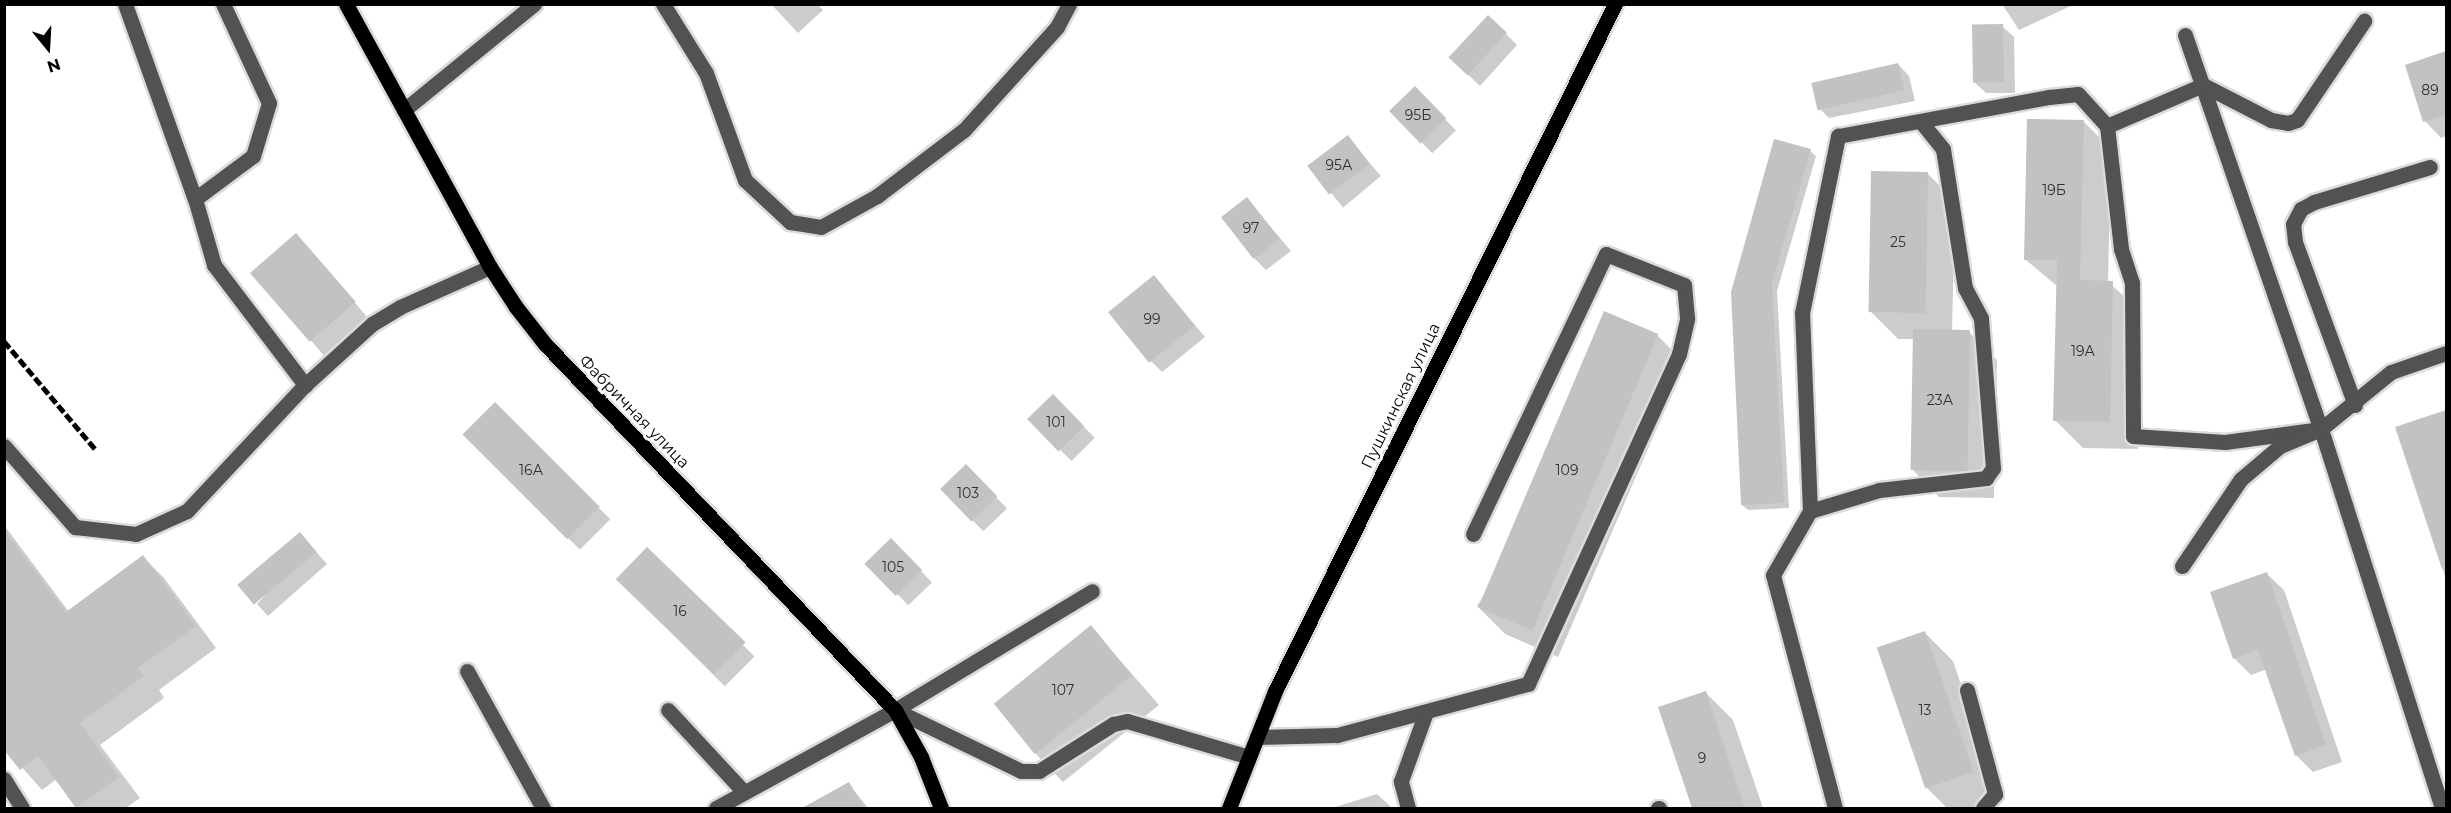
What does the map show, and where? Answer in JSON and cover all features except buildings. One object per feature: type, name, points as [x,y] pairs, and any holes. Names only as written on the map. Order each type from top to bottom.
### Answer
[{"type":"main road","name":"Фабричная улица","points":[[345,4],[490,267],[544,344],[895,710],[921,757],[941,808]]},
{"type":"main road","name":"Пушкинская улица","points":[[1229,808],[1275,691],[1616,4]]},
{"type":"street","points":[[125,4],[195,199],[214,265],[305,385]]},
{"type":"street","points":[[195,199],[253,156],[269,103],[223,4]]},
{"type":"street","points":[[404,110],[534,4]]},
{"type":"street","points":[[663,4],[706,73],[745,180],[790,222],[821,227],[877,196],[964,130],[1057,27],[1069,4]]},
{"type":"street","points":[[2204,85],[2271,120],[2288,123],[2297,120],[2364,21]]},
{"type":"street","points":[[2185,35],[2321,429],[2442,808]]},
{"type":"street","points":[[2107,126],[2204,85]]},
{"type":"street","points":[[1835,808],[1773,575],[1810,512],[1802,313],[1838,136],[2078,94],[2107,126],[2121,249],[2132,283],[2133,436],[2225,442],[2321,429]]},
{"type":"street","points":[[1810,512],[1879,490],[1986,478],[1993,468],[1981,318],[1965,288],[1943,149],[1922,123]]},
{"type":"street","points":[[2355,405],[2295,242],[2293,224],[2301,209],[2314,202],[2430,167]]},
{"type":"street","points":[[1257,737],[1337,735],[1528,684],[1679,354],[1687,318],[1684,285],[1605,254],[1473,534]]},
{"type":"street","points":[[4,446],[75,527],[136,534],[187,511],[305,385],[372,324],[400,307],[490,267]]},
{"type":"street","points":[[2182,566],[2241,479],[2280,446],[2321,429],[2355,405],[2364,391],[2391,372],[2446,353]]},
{"type":"street","points":[[716,808],[895,710],[1092,591]]},
{"type":"street","points":[[467,671],[543,808]]},
{"type":"street","points":[[1967,690],[1995,794],[1983,808]]},
{"type":"street","points":[[668,710],[744,792]]},
{"type":"street","points":[[895,710],[1021,771],[1039,771],[1113,724],[1127,721],[1249,758]]},
{"type":"street","points":[[1408,808],[1401,781],[1426,712]]},
{"type":"street","points":[[4,779],[22,808]]},
{"type":"railway","points":[[4,341],[97,451]]}]
